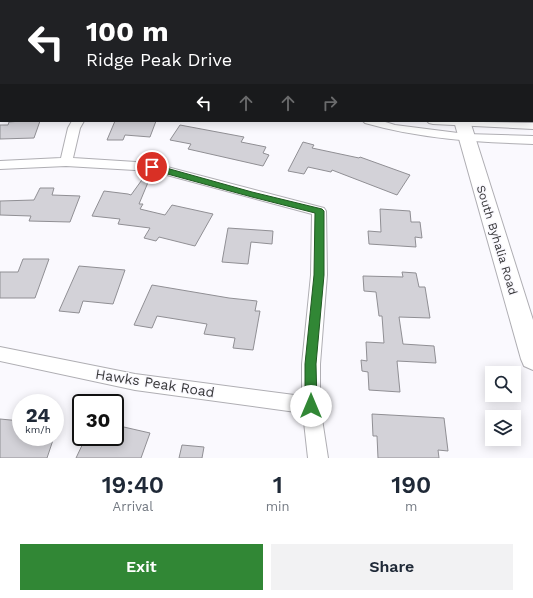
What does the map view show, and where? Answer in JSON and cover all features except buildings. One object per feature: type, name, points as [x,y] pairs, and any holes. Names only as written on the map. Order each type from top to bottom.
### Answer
[{"type":"main road","name":"South Byhalia Road","points":[[463,127],[533,359]]},
{"type":"street","points":[[66,162],[74,128],[77,122]]},
{"type":"street","points":[[373,122],[394,128],[533,126]]},
{"type":"street","points":[[438,122],[533,140]]},
{"type":"street","points":[[0,165],[66,162],[152,167],[319,211],[319,275],[311,364],[311,406],[318,458]]},
{"type":"street","name":"Hawks Peak Road","points":[[0,354],[135,382],[311,406]]},
{"type":"route","points":[[152,167],[319,211],[319,275],[311,364],[311,406]]}]
